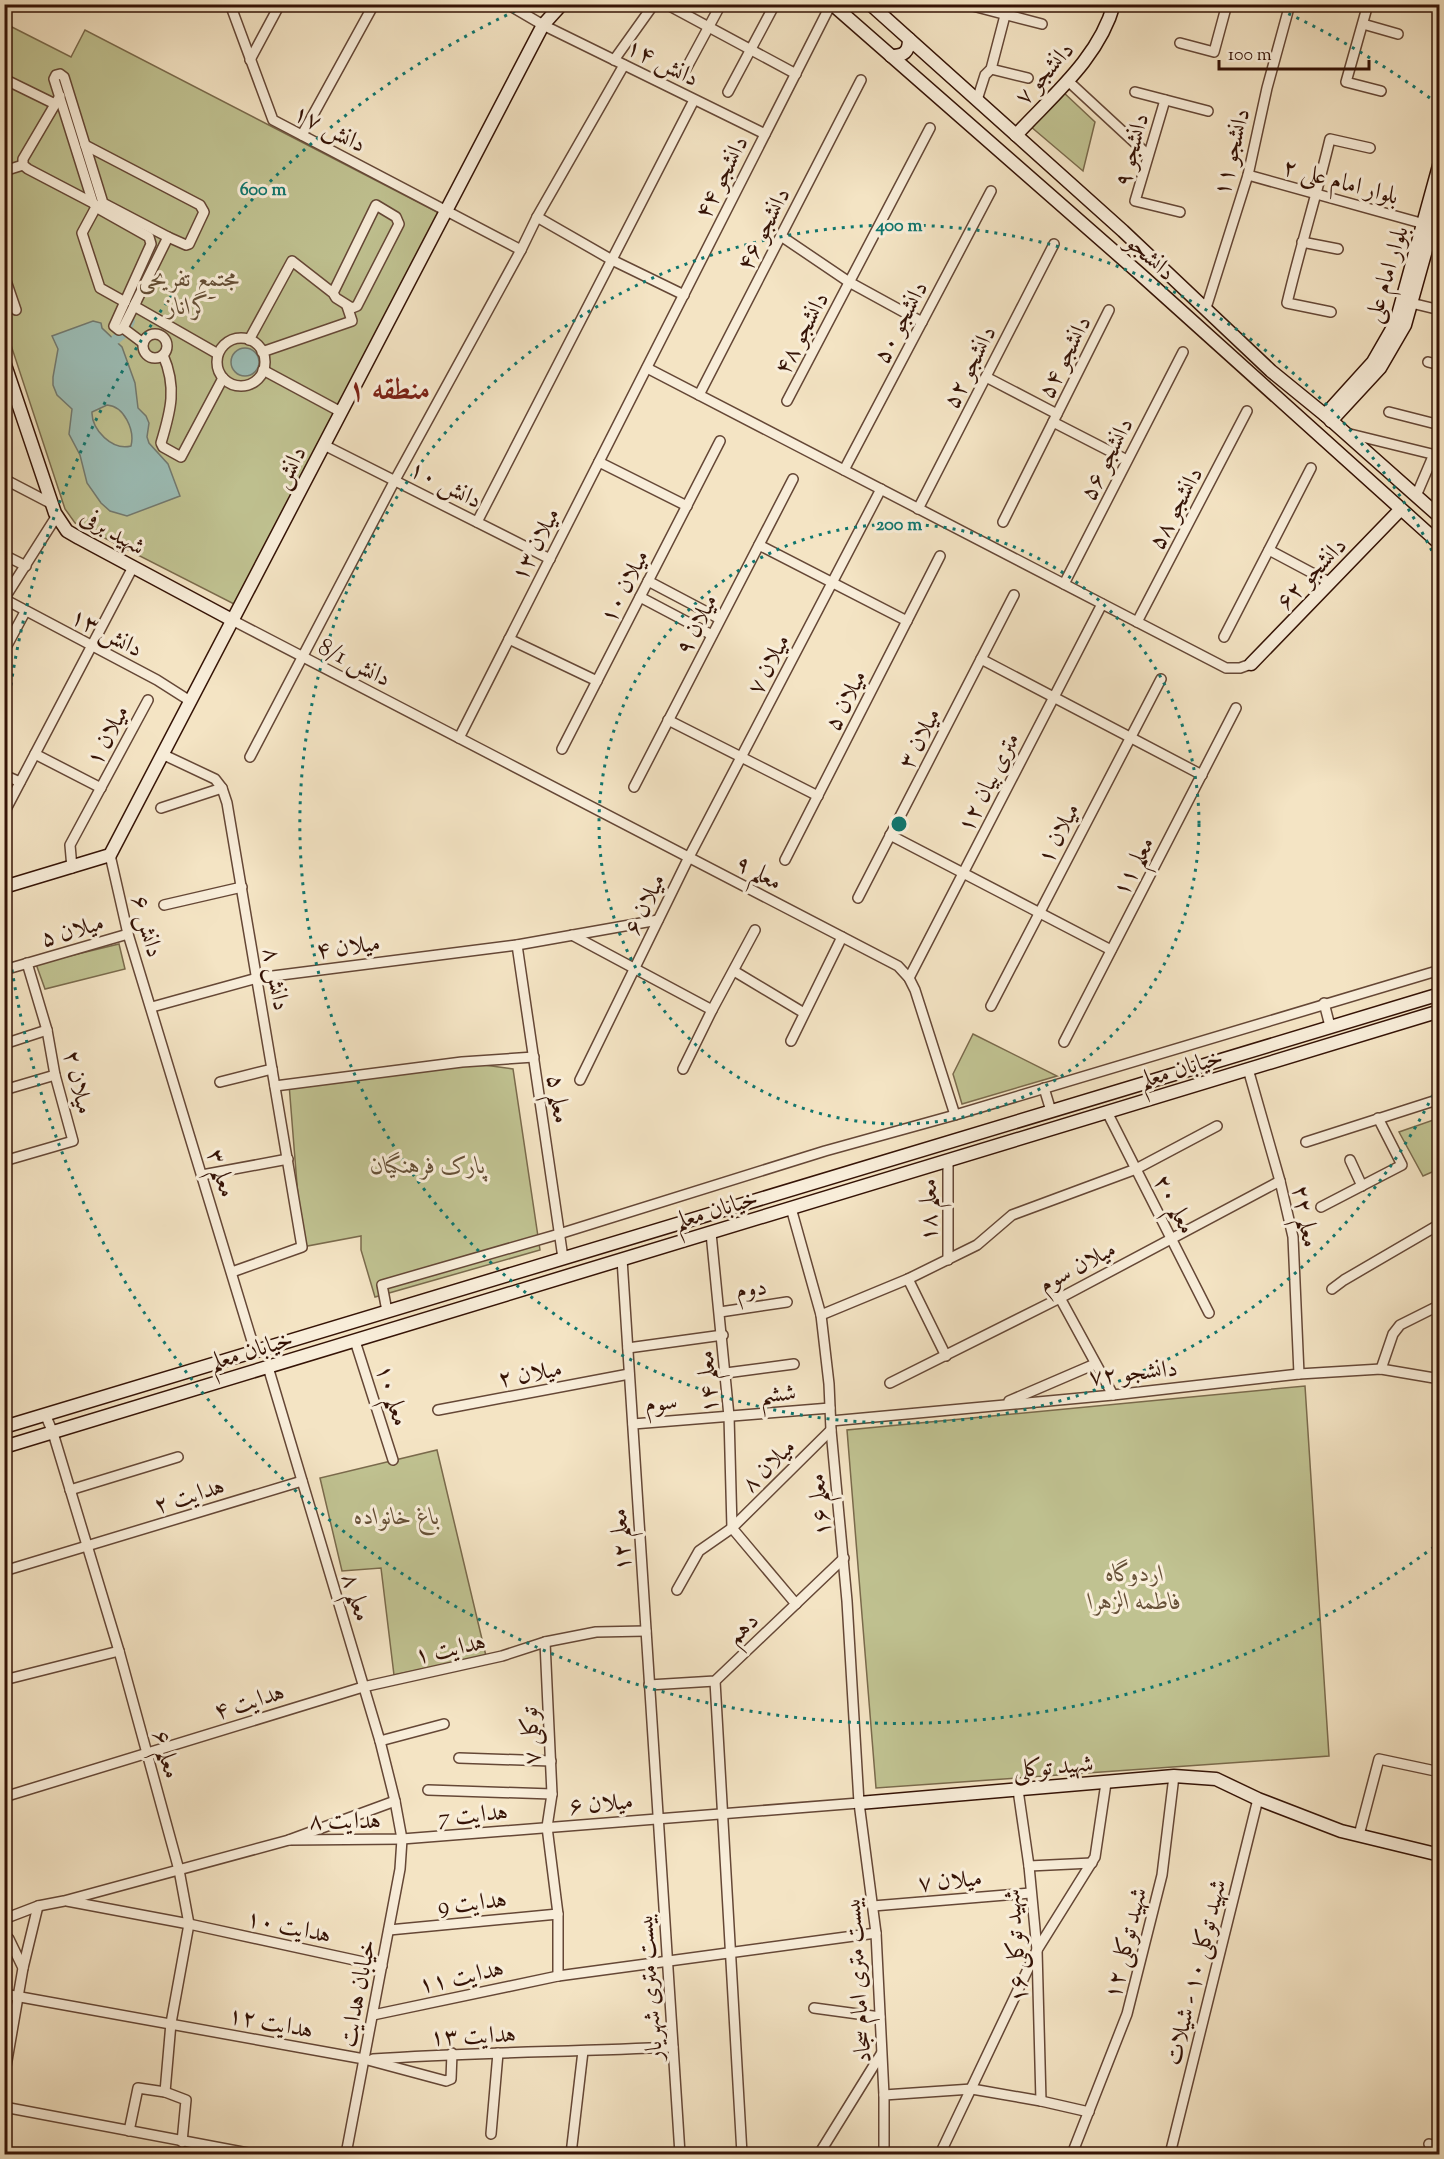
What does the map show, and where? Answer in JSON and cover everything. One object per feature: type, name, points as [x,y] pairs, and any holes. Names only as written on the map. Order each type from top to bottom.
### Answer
[{"type":"main road","name":"دانش","points":[[110,855],[543,25],[562,4]]},
{"type":"main road","name":"دانشجو","points":[[832,4],[1140,274],[1440,544]]},
{"type":"main road","name":"دانشجو","points":[[870,4],[1206,308],[1271,371],[1328,418],[1440,518]]},
{"type":"main road","name":"دانشجو ۷","points":[[1016,135],[1098,43],[1109,22],[1114,4]]},
{"type":"main road","points":[[891,56],[902,56],[909,47],[909,39]]},
{"type":"main road","points":[[915,77],[915,63],[922,58],[929,57]]},
{"type":"main road","name":"بلوار امام علی","points":[[1328,418],[1385,360],[1405,325],[1407,302],[1428,225],[1440,162]]},
{"type":"main road","name":"بلوار امام علی","points":[[1428,225],[1440,200]]},
{"type":"main road","name":"شهید برفی","points":[[4,362],[56,517],[67,531],[232,620]]},
{"type":"main road","name":"دانشجو ۶۲","points":[[1251,664],[1400,510]]},
{"type":"main road","points":[[4,887],[110,855]]},
{"type":"main road","name":"خیابان معلم","points":[[4,1427],[1440,994]]},
{"type":"main road","name":"خیابان معلم","points":[[4,1447],[1440,1011]]},
{"type":"main road","points":[[1164,1077],[1169,1093]]},
{"type":"main road","name":"شهید توکلی","points":[[859,1803],[1174,1776],[1216,1779],[1258,1799],[1341,1831],[1440,1855]]},
{"type":"street","name":"دانش ۱۷","points":[[230,4],[273,120],[521,250]]},
{"type":"street","points":[[250,60],[280,4]]},
{"type":"street","points":[[302,135],[374,4]]},
{"type":"street","name":"دانش ۱۴","points":[[507,4],[543,25],[765,134]]},
{"type":"street","points":[[614,60],[654,4]]},
{"type":"street","points":[[666,4],[796,74]]},
{"type":"street","points":[[686,69],[721,4]]},
{"type":"street","points":[[728,92],[775,4]]},
{"type":"street","name":"دانشجو ۴۴","points":[[647,368],[832,4]]},
{"type":"street","points":[[977,100],[985,75],[991,69],[1008,4]]},
{"type":"street","points":[[1180,43],[1214,52],[1227,4]]},
{"type":"street","name":"دانشجو ۱۱","points":[[1206,308],[1248,175],[1267,88],[1290,4]]},
{"type":"street","points":[[1368,4],[1346,82],[1381,91]]},
{"type":"street","points":[[969,5],[1042,24]]},
{"type":"street","points":[[1363,24],[1398,34]]},
{"type":"street","points":[[250,757],[301,656],[537,217],[624,65]]},
{"type":"street","points":[[991,69],[1028,78]]},
{"type":"street","points":[[85,145],[200,205],[204,212],[189,244],[186,245],[103,203],[85,145],[64,77],[60,74],[56,75],[54,79],[57,100],[94,205],[82,233],[100,288],[124,302]]},
{"type":"street","points":[[4,79],[57,100]]},
{"type":"street","name":"دانشجو ۴۶","points":[[699,395],[861,80]]},
{"type":"street","points":[[1067,80],[1147,154]]},
{"type":"street","points":[[1135,92],[1208,111]]},
{"type":"street","points":[[23,165],[23,159],[57,100]]},
{"type":"street","points":[[477,522],[694,100]]},
{"type":"street","name":"دانشجو ۹","points":[[1165,100],[1147,154],[1135,201],[1180,212]]},
{"type":"street","name":"دانشجو ۴۸","points":[[787,401],[930,128]]},
{"type":"street","points":[[1331,312],[1287,303],[1330,139],[1370,148]]},
{"type":"street","points":[[4,171],[23,165]]},
{"type":"street","points":[[23,165],[149,237],[150,240],[114,326],[119,330],[123,328],[143,343]]},
{"type":"street","name":"بلوار امام علی ۲","points":[[1248,175],[1428,225]]},
{"type":"street","name":"دانشجو ۵۰","points":[[844,470],[991,191]]},
{"type":"street","points":[[249,340],[292,261],[333,292],[336,298],[347,306],[352,308],[357,306],[399,224],[396,217],[376,205],[333,292]]},
{"type":"street","points":[[537,217],[612,260],[684,295]]},
{"type":"street","points":[[781,236],[849,282]]},
{"type":"street","points":[[123,328],[168,237]]},
{"type":"street","points":[[1302,242],[1338,249]]},
{"type":"street","name":"دانشجو ۵۲","points":[[918,508],[1054,244]]},
{"type":"street","points":[[4,275],[16,310]]},
{"type":"street","name":"دانشجو ۴۸","points":[[849,282],[922,322]]},
{"type":"street","points":[[137,299],[134,306],[140,311],[218,354]]},
{"type":"street","points":[[1407,302],[1440,310]]},
{"type":"street","points":[[262,352],[352,321],[347,306]]},
{"type":"street","name":"دانشجو ۵۴","points":[[1003,522],[1109,310]]},
{"type":"street","points":[[163,355],[156,358],[148,356],[144,351],[143,343],[150,334],[162,336],[166,343],[163,355],[171,375],[169,412],[161,443],[163,447],[181,457],[223,378]]},
{"type":"street","points":[[234,339],[254,342],[262,352],[263,370],[253,382],[237,385],[223,378],[219,371],[218,354],[234,339]]},
{"type":"street","name":"دانشجو ۵۶","points":[[1064,584],[1182,352]]},
{"type":"street","points":[[1428,362],[1440,365]]},
{"type":"street","points":[[647,368],[1226,668],[1240,668],[1251,664]]},
{"type":"street","name":"میلان ۱۳","points":[[459,738],[647,368]]},
{"type":"street","points":[[263,370],[341,412]]},
{"type":"street","points":[[986,377],[1055,418]]},
{"type":"street","name":"دانشجو ۵۸","points":[[1137,622],[1247,411]]},
{"type":"street","points":[[1389,412],[1440,425]]},
{"type":"street","name":"دانشجو ۵۴","points":[[1055,418],[1128,460]]},
{"type":"street","points":[[1344,433],[1437,455],[1416,496]]},
{"type":"street","name":"میلان ۱۰","points":[[562,749],[720,441]]},
{"type":"street","name":"دانش ۱۰","points":[[324,444],[550,559]]},
{"type":"street","points":[[599,462],[687,506]]},
{"type":"street","points":[[1224,637],[1311,468]]},
{"type":"street","points":[[4,479],[52,504]]},
{"type":"street","name":"میلان ۹","points":[[633,787],[793,479]]},
{"type":"street","name":"میلان ۷","points":[[689,857],[881,489]]},
{"type":"street","points":[[4,599],[56,517]]},
{"type":"street","points":[[759,545],[907,621]]},
{"type":"street","points":[[1269,550],[1331,583]]},
{"type":"street","points":[[4,555],[26,566]]},
{"type":"street","name":"میلان ۵","points":[[785,860],[940,556]]},
{"type":"street","points":[[4,813],[133,567]]},
{"type":"street","points":[[648,581],[720,619]]},
{"type":"street","name":"میلان ۳","points":[[858,898],[1014,595]]},
{"type":"street","points":[[640,597],[712,635]]},
{"type":"street","name":"دانش ۱۳","points":[[4,599],[157,680],[190,701]]},
{"type":"street","name":"۱۲ متری بیان","points":[[909,978],[1102,604]]},
{"type":"street","points":[[4,651],[25,612]]},
{"type":"street","name":"دانش 8/1","points":[[232,620],[459,738]]},
{"type":"street","points":[[509,639],[597,681]]},
{"type":"street","points":[[981,659],[1202,775]]},
{"type":"street","name":"میلان ۱","points":[[991,1006],[1161,679]]},
{"type":"street","name":"میلان ۱","points":[[72,867],[70,845],[147,700]]},
{"type":"street","name":"معلم ۱۱","points":[[1064,1042],[1236,708]]},
{"type":"street","points":[[668,720],[818,796]]},
{"type":"street","name":"معلم ۹","points":[[459,738],[898,966],[909,978]]},
{"type":"street","points":[[35,754],[101,788]]},
{"type":"street","points":[[161,808],[222,788],[215,779],[162,754]]},
{"type":"street","points":[[4,775],[20,783]]},
{"type":"street","name":"دانش ۸","points":[[222,788],[227,803],[242,887],[302,1247],[232,1272]]},
{"type":"street","points":[[890,835],[1111,950]]},
{"type":"street","name":"دانش ۶","points":[[110,855],[128,934],[152,1007]]},
{"type":"street","name":"میلان ۶","points":[[634,968],[689,857]]},
{"type":"street","points":[[164,905],[242,887]]},
{"type":"street","name":"میلان ۴","points":[[152,1007],[257,978],[517,945],[658,920]]},
{"type":"street","points":[[683,1069],[755,930]]},
{"type":"street","name":"میلان ۵","points":[[27,963],[128,934]]},
{"type":"street","points":[[572,935],[712,1010]]},
{"type":"street","points":[[791,1041],[842,937]]},
{"type":"street","name":"معلم ۵","points":[[517,945],[562,1258]]},
{"type":"street","points":[[4,969],[27,963]]},
{"type":"street","name":"میلان ۲","points":[[4,1161],[73,1142],[55,1075],[47,1030],[27,963]]},
{"type":"street","points":[[580,1080],[634,968]]},
{"type":"street","points":[[387,1311],[382,1285],[559,1234],[825,1151],[955,1115],[1440,970]]},
{"type":"street","points":[[734,971],[804,1013]]},
{"type":"street","points":[[909,978],[915,990],[955,1115]]},
{"type":"street","points":[[1324,1004],[1330,1026]]},
{"type":"street","name":"معلم ۳","points":[[152,1007],[255,1351]]},
{"type":"street","points":[[4,1044],[47,1030]]},
{"type":"street","points":[[275,1086],[462,1062],[534,1057]]},
{"type":"street","points":[[220,1083],[272,1069]]},
{"type":"street","name":"معلم ۲۲","points":[[1248,1069],[1293,1236],[1299,1374]]},
{"type":"street","points":[[4,1090],[55,1075]]},
{"type":"street","points":[[1044,1088],[1051,1111]]},
{"type":"street","points":[[1306,1142],[1440,1099]]},
{"type":"street","name":"معلم ۲۰","points":[[1107,1112],[1209,1313]]},
{"type":"street","points":[[1321,1207],[1402,1165],[1378,1119]]},
{"type":"street","points":[[821,1315],[908,1279],[977,1245],[1012,1215],[1136,1169],[1217,1126]]},
{"type":"street","points":[[202,1175],[288,1159]]},
{"type":"street","points":[[1350,1160],[1362,1186]]},
{"type":"street","name":"معلم ۱۸","points":[[948,1161],[948,1260]]},
{"type":"street","name":"میلان سوم","points":[[890,1383],[1060,1298],[1280,1181]]},
{"type":"street","name":"معلم ۱۶","points":[[791,1208],[821,1315],[830,1384],[831,1426],[844,1558],[859,1803]]},
{"type":"street","points":[[1332,1289],[1440,1224]]},
{"type":"street","name":"معلم ۱۴","points":[[711,1233],[726,1373],[732,1528]]},
{"type":"street","name":"معلم ۱۲","points":[[622,1259],[658,1818]]},
{"type":"street","points":[[908,1279],[946,1356]]},
{"type":"street","points":[[1060,1298],[1113,1395]]},
{"type":"street","name":"دوم","points":[[720,1312],[787,1302]]},
{"type":"street","points":[[1381,1369],[1393,1334],[1400,1325],[1440,1305]]},
{"type":"street","points":[[628,1348],[723,1335]]},
{"type":"street","name":"معلم ۱۰","points":[[355,1341],[393,1460]]},
{"type":"street","points":[[726,1373],[794,1364]]},
{"type":"street","points":[[999,1406],[1095,1364]]},
{"type":"street","name":"معلم ۸","points":[[268,1367],[380,1741],[402,1839]]},
{"type":"street","name":"دانشجو ۷۲","points":[[831,1426],[1299,1374],[1381,1369],[1440,1378]]},
{"type":"street","name":"میلان ۲","points":[[438,1410],[629,1374]]},
{"type":"street","name":"ششم","points":[[729,1416],[830,1408]]},
{"type":"street","name":"معلم ۶","points":[[45,1414],[53,1433],[119,1651],[179,1870],[189,1924],[171,2023],[165,2092]]},
{"type":"street","name":"سوم","points":[[633,1424],[729,1416]]},
{"type":"street","name":"میلان ۸","points":[[677,1590],[699,1551],[732,1528],[831,1426]]},
{"type":"street","points":[[70,1490],[178,1457]]},
{"type":"street","name":"هدایت ۲","points":[[4,1571],[302,1481]]},
{"type":"street","points":[[732,1528],[796,1604]]},
{"type":"street","name":"دهم","points":[[715,1681],[844,1558]]},
{"type":"street","name":"هدایت ۱","points":[[363,1687],[502,1656],[545,1642],[596,1632],[646,1631]]},
{"type":"street","name":"توکلی ۷","points":[[545,1642],[552,1794],[547,1827],[558,1914],[558,1976]]},
{"type":"street","points":[[4,1680],[119,1651]]},
{"type":"street","points":[[649,1685],[715,1681],[742,2154]]},
{"type":"street","name":"هدایت ۴","points":[[4,1797],[363,1687]]},
{"type":"street","points":[[380,1741],[444,1724]]},
{"type":"street","points":[[459,1758],[551,1761]]},
{"type":"street","points":[[1359,1835],[1379,1759],[1440,1772]]},
{"type":"street","name":"شهید توکلی ۱۲","points":[[1072,2154],[1130,2002],[1162,1875],[1174,1776]]},
{"type":"street","points":[[940,2154],[1037,1950],[1095,1857],[1106,1783]]},
{"type":"street","points":[[428,1790],[552,1794]]},
{"type":"street","name":"شهید توکلی ۱۶","points":[[1018,1790],[1029,1866],[1037,1950],[1041,2101]]},
{"type":"street","name":"شهید توکلی ۱۰ - شیلات","points":[[1170,2154],[1258,1799]]},
{"type":"street","points":[[4,1919],[38,1906],[289,1840],[395,1801]]},
{"type":"street","name":"شهید توکلی","points":[[658,1818],[859,1803]]},
{"type":"street","name":"بیست متری امام سجاد","points":[[859,1803],[876,1933],[884,2094],[884,2154]]},
{"type":"street","name":"میلان ۶","points":[[547,1827],[658,1818]]},
{"type":"street","name":"بیست متری شهریار","points":[[658,1818],[680,2154]]},
{"type":"street","name":"هدایت 7","points":[[402,1839],[547,1827]]},
{"type":"street","name":"هدایت ۸","points":[[289,1840],[402,1839]]},
{"type":"street","name":"خیابان هدایت","points":[[346,2154],[400,1869],[402,1839]]},
{"type":"street","points":[[1029,1866],[1092,1863]]},
{"type":"street","name":"میلان ۷","points":[[873,1906],[1030,1893]]},
{"type":"street","name":"هدایت ۱۰","points":[[64,1900],[189,1924],[382,1966]]},
{"type":"street","points":[[4,2078],[23,1968],[38,1906]]},
{"type":"street","name":"هدایت 9","points":[[389,1930],[558,1914]]},
{"type":"street","points":[[558,1976],[876,1933]]},
{"type":"street","points":[[4,1934],[9,1939],[23,1968]]},
{"type":"street","name":"هدایت ۱۱","points":[[373,2014],[558,1976]]},
{"type":"street","name":"هدایت ۱۲","points":[[4,1994],[364,2059]]},
{"type":"street","points":[[814,2008],[880,2017]]},
{"type":"street","points":[[571,2154],[583,2051],[673,2047]]},
{"type":"street","name":"هدایت ۱۳","points":[[364,2059],[452,2053],[583,2051]]},
{"type":"street","points":[[364,2059],[446,2081],[451,2079],[452,2053]]},
{"type":"street","points":[[491,2134],[498,2053]]},
{"type":"street","points":[[819,2154],[881,2054]]},
{"type":"street","points":[[129,2131],[138,2088],[165,2092],[186,2100],[182,2142]]},
{"type":"street","points":[[884,2094],[972,2089],[1089,2112]]},
{"type":"street","points":[[4,2107],[253,2154]]},
{"type":"street","points":[[1429,2144],[1440,2147]]},
{"type":"green space","name":"مجتمع تفریحی گراناز","points":[[4,23],[71,57],[85,30],[439,213],[234,604],[75,523],[65,509],[5,327]]},
{"type":"green space","points":[[1062,91],[1095,122],[1083,171],[1030,126]]},
{"type":"green space","points":[[119,944],[125,969],[45,989],[36,964]]},
{"type":"green space","points":[[973,1034],[1057,1076],[962,1104],[953,1074]]},
{"type":"green space","name":"پارک فرهنگیان","points":[[462,1062],[513,1069],[540,1250],[375,1297],[361,1250],[361,1236],[302,1247],[289,1084]]},
{"type":"green space","points":[[1439,1118],[1439,1169],[1423,1176],[1399,1132]]},
{"type":"green space","name":"اردوگاه فاطمه الزهرا","points":[[1305,1386],[1329,1756],[876,1788],[847,1430]]},
{"type":"green space","name":"باغ خانواده","points":[[437,1450],[486,1656],[394,1675],[381,1568],[342,1571],[320,1478]]},
{"type":"water","points":[[93,321],[101,323],[102,328],[122,347],[135,383],[138,408],[149,423],[147,437],[149,443],[168,464],[180,496],[127,516],[110,511],[101,503],[87,483],[80,455],[69,434],[72,409],[57,395],[53,385],[58,349],[52,336]],"holes":[[[107,405],[113,406],[123,414],[130,426],[131,446],[124,447],[110,442],[95,426],[92,412]]]},
{"type":"water","points":[[245,348],[255,352],[259,362],[255,372],[245,376],[235,372],[231,362],[235,352]]},
{"type":"waterway","points":[[116,339],[125,332],[130,321]]},
{"type":"district","name":"منطقه ۱","points":[[389,389]]}]
